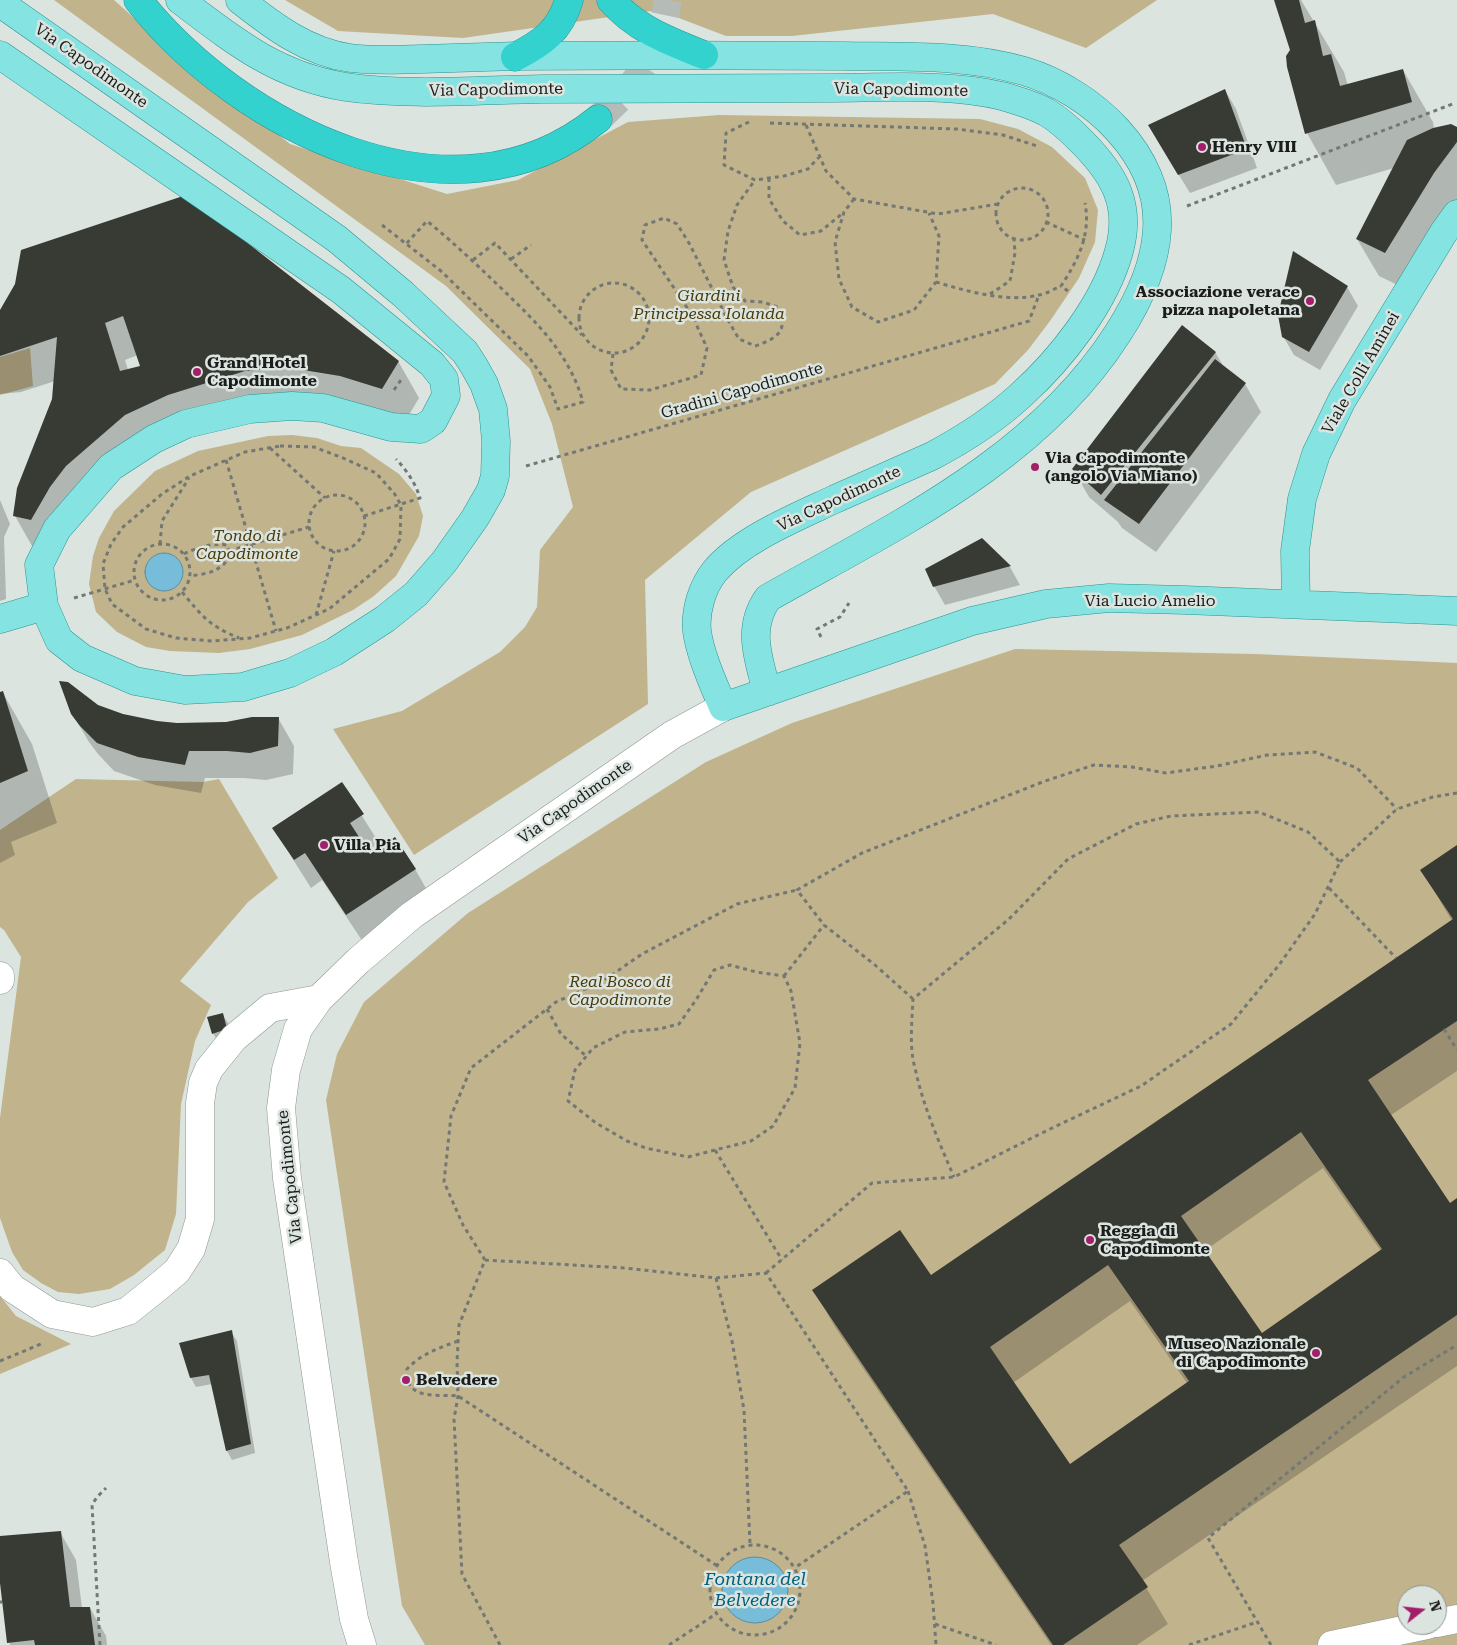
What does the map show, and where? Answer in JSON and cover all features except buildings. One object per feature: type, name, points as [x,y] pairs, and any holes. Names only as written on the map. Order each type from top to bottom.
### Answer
[{"type":"highway","points":[[138,0],[193,58],[254,103],[283,121],[322,140],[361,155],[398,165],[461,170],[497,166],[558,146],[581,134],[598,119]]},
{"type":"highway","points":[[515,56],[535,46],[552,33],[561,21],[569,0]]},
{"type":"highway","points":[[611,0],[618,9],[646,30],[704,54]]},
{"type":"main road","name":"Via Capodimonte","points":[[180,0],[241,46],[264,60],[293,73],[346,87],[410,91],[688,88],[932,89],[979,92],[1003,97],[1046,112],[1065,125],[1110,174],[1120,198],[1124,229],[1112,272],[1093,309],[1047,369],[1022,394],[998,414],[953,444],[932,456],[794,518],[742,548],[714,572],[704,588],[698,607],[697,631],[723,707]]},
{"type":"main road","name":"Via Capodimonte","points":[[240,0],[278,30],[292,38],[325,53],[352,59],[397,60],[515,56],[704,54],[936,58],[999,64],[1029,72],[1082,98],[1125,138],[1144,170],[1153,192],[1158,217],[1156,242],[1147,276],[1125,323],[1087,377],[1022,441],[992,465],[952,493],[768,598],[757,619],[756,647],[767,692]]},
{"type":"main road","name":"Via Capodimonte","points":[[0,3],[337,239],[404,294],[465,352],[484,384],[492,409],[496,441],[495,476],[491,490],[475,518],[444,562],[416,594],[385,619],[334,652],[290,672],[243,687],[185,690],[135,682],[82,658],[59,640],[44,606]]},
{"type":"main road","points":[[0,55],[341,290],[432,364],[444,379],[446,396],[433,421],[420,429],[390,426],[323,408],[292,406],[250,409],[221,415],[186,424],[154,439],[111,467],[57,529],[39,565],[44,606],[0,619]]},
{"type":"main road","name":"Viale Colli Aminei","points":[[1296,604],[1295,551],[1302,498],[1316,454],[1342,400],[1444,232],[1457,214]]},
{"type":"main road","name":"Via Lucio Amelio","points":[[723,707],[972,621],[1046,604],[1109,598],[1457,611]]},
{"type":"street","name":"Via Capodimonte","points":[[362,1645],[354,1619],[331,1479],[286,1178],[281,1108],[286,1070],[298,1029],[319,999],[358,961],[412,915],[672,735],[723,707]]},
{"type":"street","points":[[0,1273],[12,1288],[52,1314],[93,1322],[128,1310],[177,1271],[191,1249],[200,1219],[200,1103],[204,1082],[209,1069],[234,1038],[270,1008],[319,999]]},
{"type":"street","points":[[1332,1645],[1397,1631]]},
{"type":"path","points":[[1158,217],[1455,104]]},
{"type":"path","points":[[750,121],[726,133],[724,165],[755,180],[784,176],[808,169],[820,156]]},
{"type":"path","points":[[768,123],[957,129],[1003,135],[1038,146]]},
{"type":"path","points":[[806,125],[826,171],[854,199],[938,214],[998,204]]},
{"type":"path","points":[[769,178],[769,200],[783,221],[800,236],[820,231],[844,212],[854,199]]},
{"type":"path","points":[[613,354],[612,370],[621,389],[650,390],[701,375],[707,348],[700,331],[688,308],[642,240],[645,225],[664,218],[677,224],[689,243],[739,339],[755,346],[772,340],[781,331],[783,318],[780,308],[763,302],[745,301],[733,287],[724,260],[728,231],[737,205],[755,180]]},
{"type":"path","points":[[1017,188],[1035,190],[1046,203],[1048,212],[1046,222],[1038,235],[1022,240],[1014,239],[1006,234],[997,221],[998,204],[1008,191],[1017,188]]},
{"type":"path","points":[[1083,197],[1086,204],[1088,222]]},
{"type":"path","points":[[844,212],[836,242],[839,279],[852,307],[878,322],[914,310],[936,282],[939,236],[929,213]]},
{"type":"path","points":[[382,226],[441,271],[528,356],[550,387],[558,409],[583,402],[577,383],[560,351],[541,326],[473,260],[427,221],[406,244]]},
{"type":"path","points":[[1046,222],[1085,240]]},
{"type":"path","points":[[988,295],[1010,281],[1015,253],[1014,239]]},
{"type":"path","points":[[473,260],[495,243],[592,346],[613,354],[635,347],[647,329],[649,318],[647,306],[641,296],[621,284],[598,287],[589,294],[579,315],[584,337]]},
{"type":"path","points":[[510,258],[531,245]]},
{"type":"path","points":[[936,282],[976,294],[1018,297],[1039,295],[1060,286]]},
{"type":"path","name":"Gradini Capodimonte","points":[[532,464],[1030,321],[1039,295]]},
{"type":"path","points":[[280,446],[314,447],[376,473],[394,493],[401,505],[400,539],[389,559],[329,609],[287,628],[250,638],[212,641],[185,639],[146,629],[112,604],[104,589],[103,564],[110,544],[122,527],[162,494],[190,476],[245,452],[270,448],[280,446]]},
{"type":"path","points":[[270,448],[325,498]]},
{"type":"path","points":[[364,516],[420,498],[407,470],[392,455]]},
{"type":"path","points":[[226,460],[276,631]]},
{"type":"path","points":[[160,544],[162,521],[190,476]]},
{"type":"path","points":[[334,495],[343,496],[358,504],[364,516],[364,531],[360,540],[353,547],[344,551],[324,549],[311,536],[309,518],[317,502],[325,498],[334,495]]},
{"type":"path","points":[[229,551],[309,527]]},
{"type":"path","points":[[160,544],[169,544],[178,548],[189,562],[190,576],[185,589],[170,600],[151,598],[142,593],[135,580],[134,566],[137,558],[151,546],[160,544]]},
{"type":"path","points":[[184,554],[197,548],[215,544],[227,545],[231,555],[226,563],[217,570],[190,576]]},
{"type":"path","points":[[316,615],[334,551]]},
{"type":"path","points":[[44,606],[135,580]]},
{"type":"path","points":[[182,592],[207,621],[218,629],[240,638]]},
{"type":"path","points":[[821,637],[817,629],[840,617],[849,603]]},
{"type":"path","points":[[485,1260],[463,1225],[444,1182],[450,1116],[471,1068],[556,1002],[603,981],[642,954],[737,904],[797,890],[862,853],[1045,781],[1094,765],[1132,767],[1166,773],[1217,766],[1267,755],[1315,752],[1357,768],[1397,809]]},
{"type":"path","points":[[485,1260],[625,1268],[716,1278],[766,1273],[872,1182],[954,1177],[1141,1086],[1231,1024],[1279,965],[1310,921],[1340,862],[1397,809],[1433,797],[1457,793]]},
{"type":"path","points":[[954,1177],[928,1112],[914,1067],[913,999],[1009,919],[1068,859],[1136,824],[1171,816],[1259,812],[1308,832],[1340,862]]},
{"type":"path","points":[[1328,888],[1396,958]]},
{"type":"path","points":[[797,890],[824,924],[875,965],[913,999]]},
{"type":"path","points":[[784,976],[824,924]]},
{"type":"path","points":[[730,965],[756,972],[784,976],[791,991],[800,1043],[795,1088],[773,1126],[751,1141],[688,1157],[646,1148],[596,1123],[568,1101],[575,1070],[593,1048],[625,1032],[658,1029],[679,1024],[714,970],[730,965]]},
{"type":"path","points":[[547,1009],[561,1034],[586,1056]]},
{"type":"path","points":[[1444,1030],[1457,1050]]},
{"type":"path","points":[[715,1150],[782,1260]]},
{"type":"path","points":[[485,1260],[458,1325],[458,1396],[454,1420],[462,1574],[500,1645]]},
{"type":"path","points":[[766,1273],[908,1491],[925,1546],[933,1603],[936,1645]]},
{"type":"path","points":[[716,1278],[732,1341],[744,1410],[750,1544]]},
{"type":"path","points":[[458,1341],[415,1360],[407,1369],[408,1382],[413,1388],[420,1394],[458,1396],[716,1565]]},
{"type":"path","points":[[1271,1645],[1208,1538],[1404,1377],[1457,1345]]},
{"type":"path","points":[[100,1645],[92,1505],[106,1488]]},
{"type":"path","points":[[796,1567],[908,1491]]},
{"type":"path","points":[[750,1544],[776,1548],[796,1567],[802,1590],[795,1613],[779,1630],[756,1636],[733,1630],[716,1614],[709,1590],[716,1565],[731,1550],[750,1544]]},
{"type":"path","points":[[669,1645],[716,1614]]},
{"type":"path","points":[[1189,1645],[1257,1622]]},
{"type":"path","points":[[934,1624],[996,1645]]},
{"type":"green space","name":"Giardini Principessa Iolanda","points":[[54,0],[114,0],[170,50],[290,144],[447,194],[518,180],[628,122],[719,115],[980,119],[1018,129],[1052,147],[1085,178],[1098,210],[1095,242],[1079,278],[1050,321],[1028,350],[995,384],[751,492],[645,580],[648,704],[414,855],[333,729],[402,711],[500,652],[525,627],[537,607],[540,550],[573,507],[552,424],[530,369],[446,286]]},
{"type":"green space","points":[[285,0],[1157,0],[1086,48],[993,14],[792,36],[726,36],[658,10],[463,38],[338,31]]},
{"type":"green space","points":[[30,348],[33,386],[0,395],[0,357]]},
{"type":"green space","name":"Tondo di Capodimonte","points":[[292,435],[317,438],[341,446],[361,448],[399,474],[416,494],[423,516],[419,536],[396,576],[374,596],[353,610],[302,635],[250,649],[219,653],[170,651],[146,647],[117,632],[96,612],[89,584],[93,556],[99,538],[114,511],[155,471],[198,451],[268,436]]},
{"type":"green space","name":"Real Bosco di Capodimonte","points":[[1015,649],[1255,654],[1457,663],[1457,1645],[425,1645],[402,1606],[326,1100],[337,1054],[364,1002],[468,913],[706,762],[792,723]]},
{"type":"green space","points":[[76,779],[203,782],[219,779],[278,878],[248,902],[180,981],[211,1005],[195,1041],[181,1104],[176,1214],[165,1250],[134,1275],[110,1289],[79,1294],[58,1292],[23,1270],[12,1252],[0,1218],[0,1118],[21,957],[4,930],[0,927],[0,830]]},
{"type":"green space","points":[[0,1296],[16,1316],[71,1344],[0,1374]]},
{"type":"water","points":[[164,553],[177,559],[183,572],[177,585],[164,591],[151,585],[145,572],[151,559]]},
{"type":"water","name":"Fontana del Belvedere","points":[[755,1557],[767,1560],[778,1567],[785,1578],[788,1590],[785,1602],[778,1613],[767,1620],[755,1623],[743,1620],[732,1613],[725,1602],[722,1590],[725,1578],[732,1567],[743,1560]]},
{"type":"tunnel","points":[[598,119],[623,94],[651,57],[658,40],[668,0]]},
{"type":"place","name":"Henry VIII","points":[[1202,147]]},
{"type":"place","name":"Associazione verace pizza napoletana","points":[[1310,301]]},
{"type":"place","name":"Grand Hotel Capodimonte","points":[[197,372]]},
{"type":"place","name":"Via Capodimonte (angolo Via Miano)","points":[[1035,467]]},
{"type":"place","name":"Villa Pia","points":[[324,845]]},
{"type":"place","name":"Reggia di Capodimonte","points":[[1090,1240]]},
{"type":"place","name":"Museo Nazionale di Capodimonte","points":[[1316,1353]]},
{"type":"place","name":"Belvedere","points":[[406,1380]]}]
